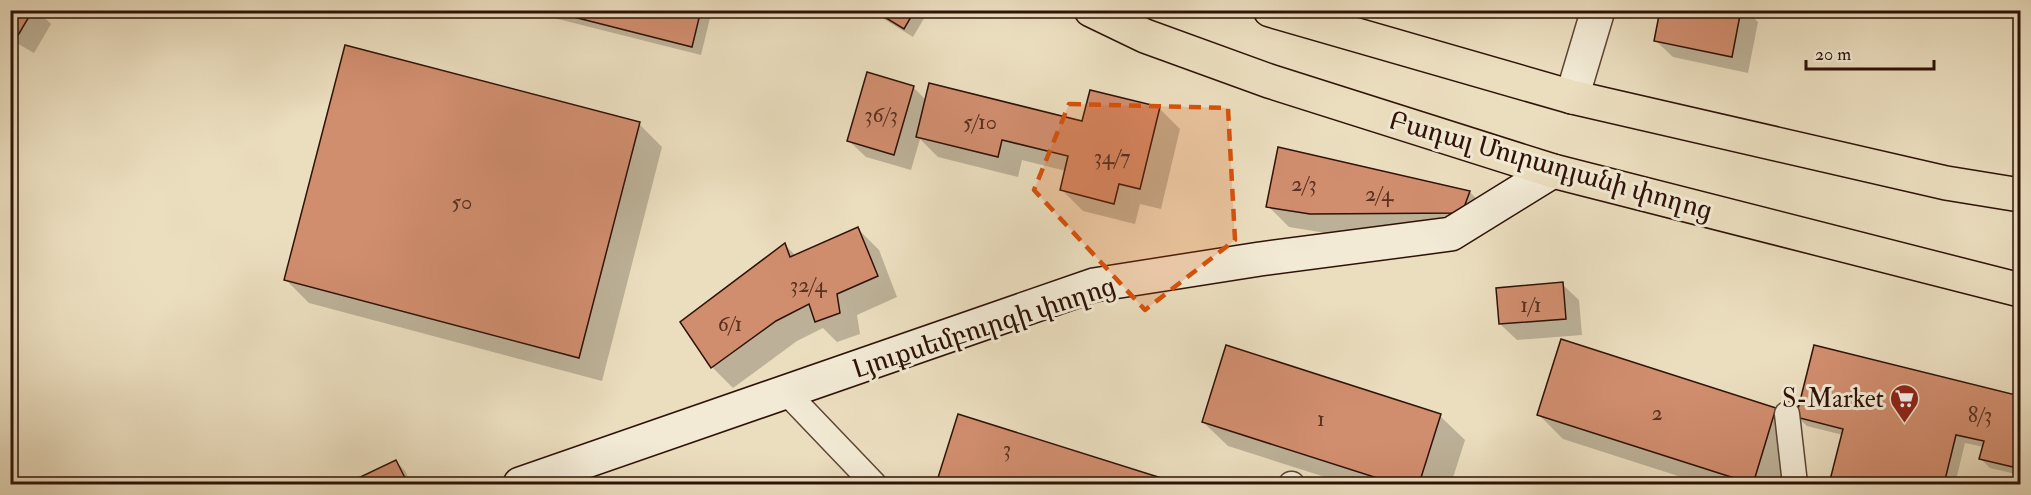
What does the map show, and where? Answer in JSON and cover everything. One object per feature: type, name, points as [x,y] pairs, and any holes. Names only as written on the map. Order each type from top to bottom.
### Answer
[{"type":"main road","name":"Բադալ Մուրադյանի փողոց","points":[[1091,10],[1145,36],[1269,81],[1553,171],[2020,290]]},
{"type":"main road","points":[[1270,10],[1572,98],[1946,183],[2020,195]]},
{"type":"street","points":[[1572,98],[1598,10]]},
{"type":"street","name":"Լյուքսեմբուրգի փողոց","points":[[520,484],[1094,285],[1260,259],[1451,234],[1553,171]]},
{"type":"lane","points":[[786,392],[874,484]]},
{"type":"lane","points":[[1787,414],[1795,484]]},
{"type":"highlighted area","points":[[1069,104],[1228,108],[1235,240],[1145,310],[1034,190]]},
{"type":"building","points":[[10,10],[33,10],[17,37],[10,34]]},
{"type":"building","points":[[546,10],[701,10],[692,47]]},
{"type":"building","points":[[873,10],[915,10],[904,29]]},
{"type":"building","points":[[1660,10],[1741,10],[1732,57],[1654,41]]},
{"type":"building","points":[[345,45],[640,122],[579,358],[284,280]]},
{"type":"building","points":[[867,72],[914,86],[894,155],[847,141]]},
{"type":"building","points":[[929,83],[1082,121],[1090,90],[1160,107],[1140,189],[1119,184],[1114,204],[1060,190],[1068,156],[1002,140],[998,157],[916,137]]},
{"type":"building","points":[[1278,147],[1470,191],[1462,213],[1310,214],[1266,207]]},
{"type":"building","points":[[858,227],[878,276],[837,294],[840,313],[815,322],[809,304],[776,321],[711,368],[680,322],[785,243],[790,257]]},
{"type":"building","points":[[1563,282],[1566,319],[1499,324],[1496,288]]},
{"type":"building","points":[[1561,339],[1776,408],[1753,484],[1537,415]]},
{"type":"building","points":[[1226,345],[1441,414],[1419,484],[1396,484],[1202,422]]},
{"type":"building","points":[[1814,345],[2020,396],[2020,435],[2013,467],[1979,459],[1984,441],[1956,435],[1944,484],[1829,484],[1843,429],[1796,417]]},
{"type":"building","points":[[958,414],[1174,482],[1173,484],[936,484]]},
{"type":"building","points":[[396,460],[408,484],[357,484],[354,480]]},
{"type":"place","name":"S-Market","points":[[1905,424]]}]
